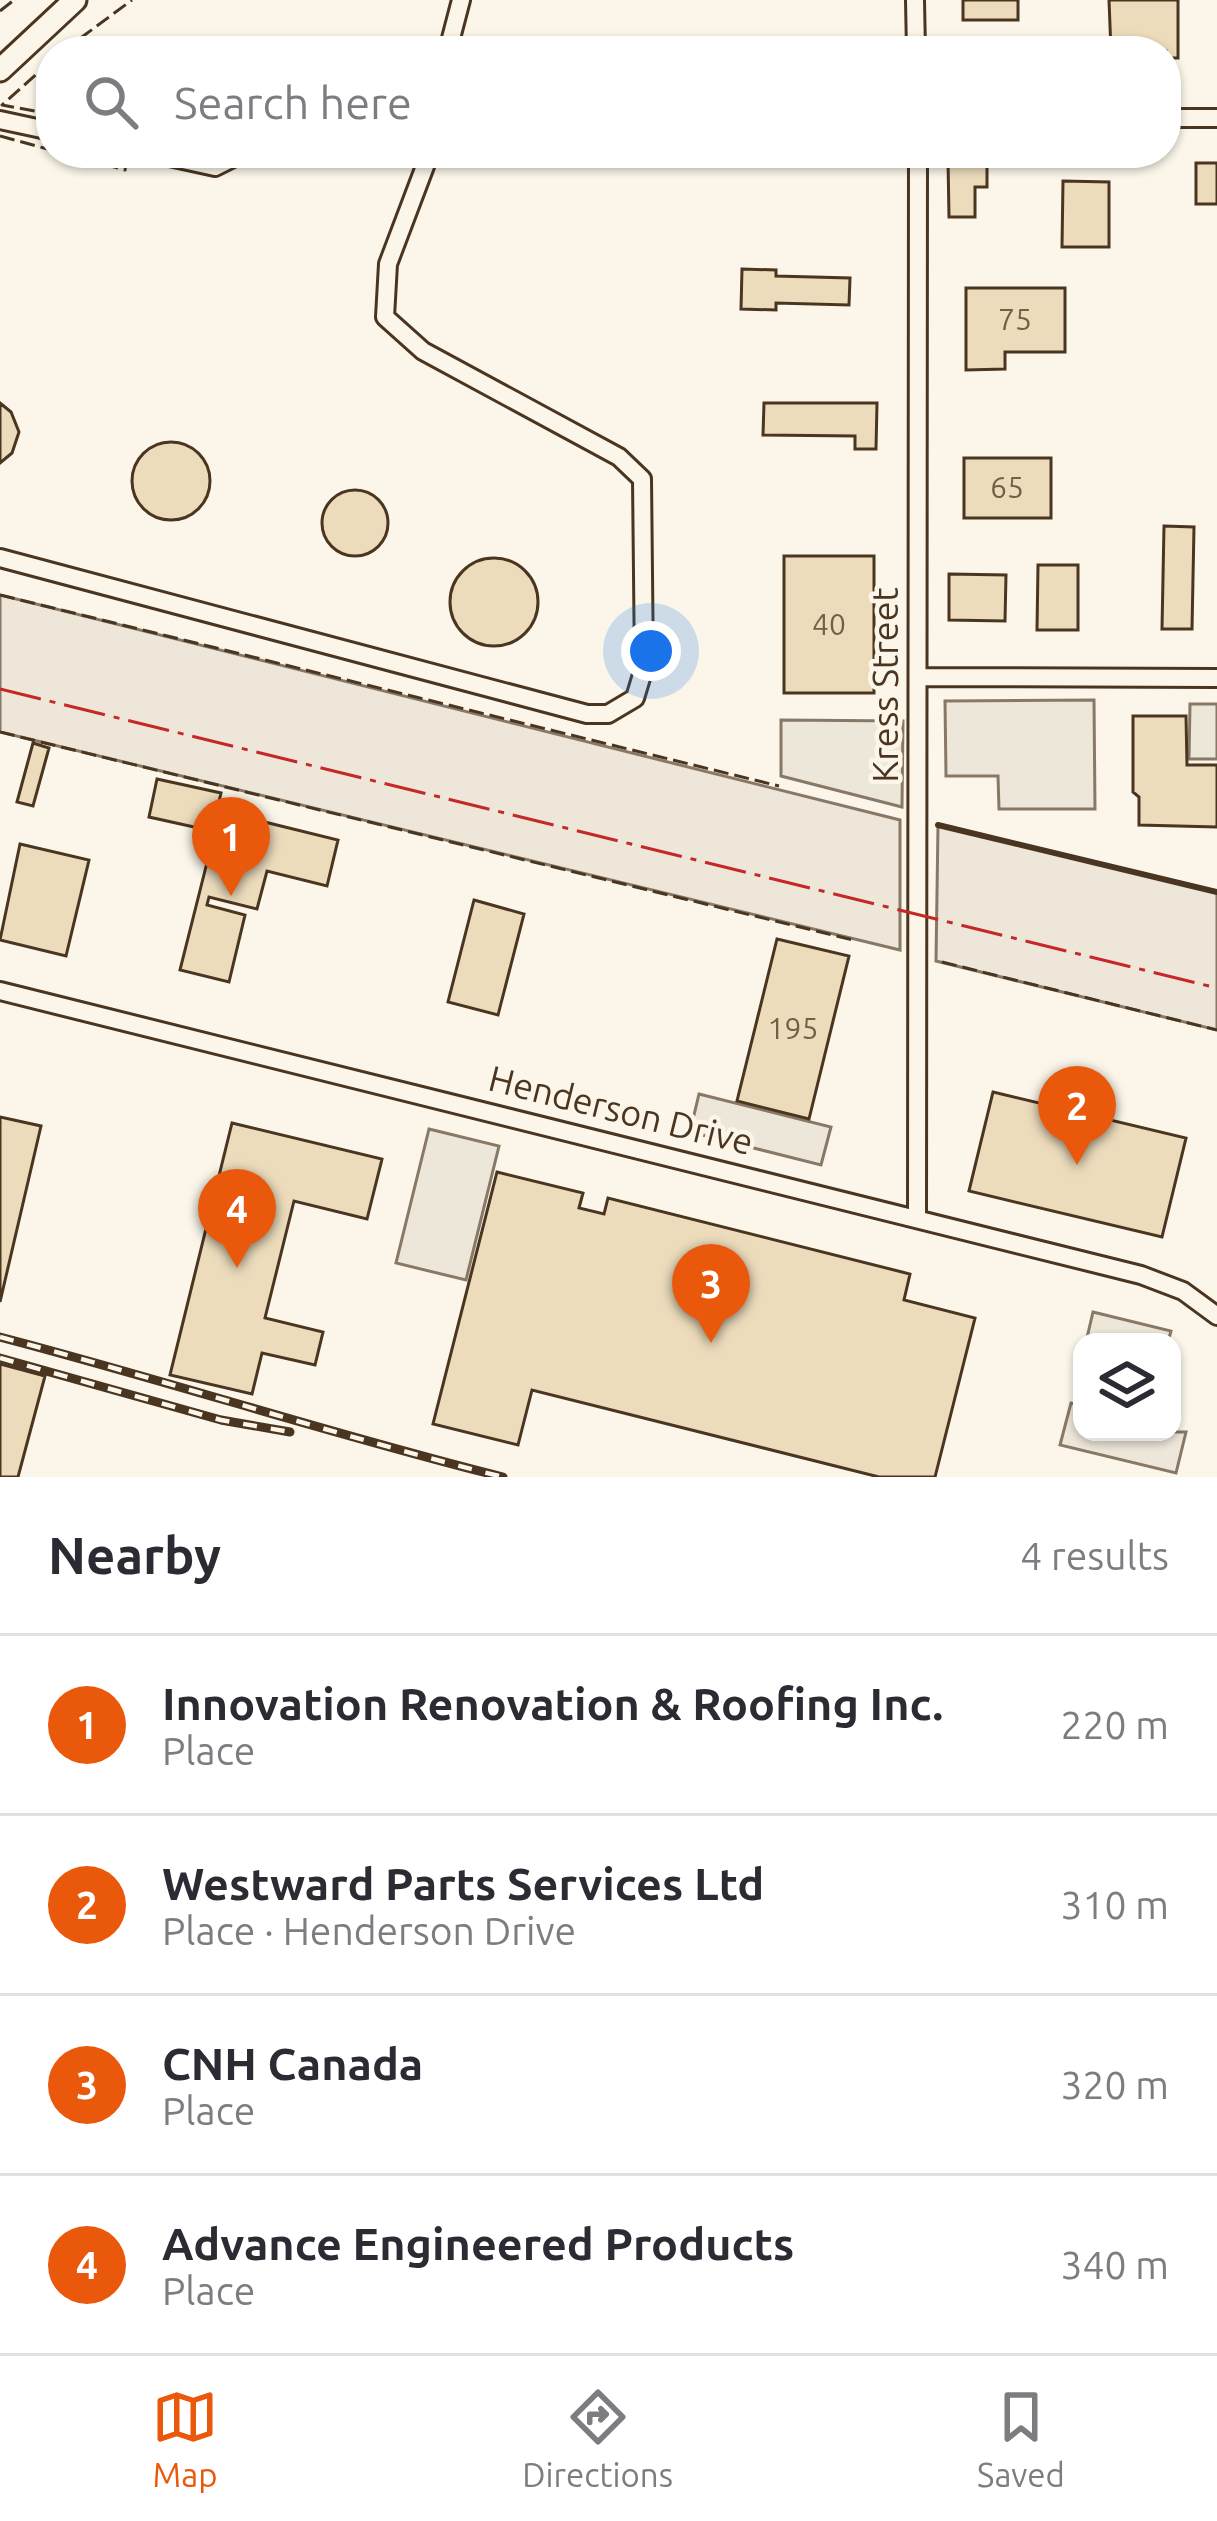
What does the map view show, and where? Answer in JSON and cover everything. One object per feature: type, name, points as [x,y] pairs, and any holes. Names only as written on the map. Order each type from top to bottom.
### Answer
[{"type":"main road","points":[[36,36],[75,0]]},
{"type":"main road","points":[[0,70],[36,36]]},
{"type":"street","points":[[450,36],[461,0]]},
{"type":"street","points":[[915,0],[916,36]]},
{"type":"street","points":[[1181,118],[1217,118]]},
{"type":"street","points":[[0,120],[36,128]]},
{"type":"street","points":[[0,557],[587,714],[608,714],[635,698],[644,668],[642,478],[619,457],[423,351],[385,317],[388,264],[424,168]]},
{"type":"street","name":"Kress Street","points":[[917,1217],[918,168]]},
{"type":"street","points":[[919,677],[1217,678]]},
{"type":"street","name":"Henderson Drive","points":[[0,992],[1142,1275],[1183,1291],[1217,1316]]},
{"type":"shaded area","points":[[0,595],[900,820],[900,950],[0,732]]},
{"type":"shaded area","points":[[1094,700],[1095,809],[999,809],[998,776],[946,776],[945,701]]},
{"type":"shaded area","points":[[1190,704],[1217,704],[1217,759],[1189,759]]},
{"type":"shaded area","points":[[781,720],[903,721],[902,807],[781,776]]},
{"type":"shaded area","points":[[938,825],[1217,892],[1217,1030],[936,961]]},
{"type":"shaded area","points":[[699,1094],[831,1127],[821,1165],[690,1132]]},
{"type":"shaded area","points":[[429,1129],[499,1146],[466,1280],[396,1263]]},
{"type":"shaded area","points":[[1093,1312],[1171,1331],[1170,1333],[1088,1333]]},
{"type":"shaded area","points":[[1071,1403],[1073,1441],[1181,1441],[1181,1432],[1186,1432],[1176,1473],[1060,1445]]},
{"type":"building","points":[[963,0],[1018,0],[1018,20],[963,20]]},
{"type":"building","points":[[1109,0],[1178,0],[1178,36],[1110,36]]},
{"type":"building","points":[[1196,163],[1217,163],[1217,204],[1196,204]]},
{"type":"building","points":[[948,168],[987,168],[987,187],[975,187],[975,217],[949,217]]},
{"type":"building","points":[[1063,181],[1109,182],[1109,247],[1062,247]]},
{"type":"building","points":[[742,269],[776,270],[776,276],[850,278],[849,305],[776,303],[776,310],[741,309]]},
{"type":"building","points":[[966,288],[1065,288],[1065,352],[1005,352],[1005,369],[966,370]]},
{"type":"building","points":[[0,403],[11,412],[19,432],[12,453],[0,463]]},
{"type":"building","points":[[764,403],[877,403],[876,449],[855,449],[855,436],[763,435]]},
{"type":"building","points":[[171,442],[199,453],[210,481],[199,509],[171,520],[143,509],[132,481],[143,453]]},
{"type":"building","points":[[964,458],[1051,458],[1051,518],[964,518]]},
{"type":"building","points":[[355,490],[379,499],[388,523],[379,547],[355,556],[331,547],[322,523],[331,499]]},
{"type":"building","points":[[1164,526],[1194,527],[1192,629],[1162,629]]},
{"type":"building","points":[[784,556],[874,556],[874,693],[784,693]]},
{"type":"building","points":[[494,558],[511,561],[525,571],[535,585],[535,619],[525,633],[511,643],[494,646],[477,643],[463,633],[453,619],[450,602],[453,585],[463,571],[477,561]]},
{"type":"building","points":[[1038,565],[1078,565],[1078,630],[1037,630]]},
{"type":"building","points":[[949,574],[1006,575],[1005,621],[949,620]]},
{"type":"building","points":[[1133,716],[1186,716],[1187,765],[1217,765],[1217,827],[1139,825],[1139,797],[1133,792]]},
{"type":"building","points":[[33,743],[49,748],[33,806],[17,802]]},
{"type":"building","points":[[157,779],[221,793],[212,831],[149,817]]},
{"type":"building","points":[[220,811],[338,840],[327,886],[267,871],[257,909],[209,897],[207,905],[245,915],[229,982],[180,970]]},
{"type":"building","points":[[20,844],[89,860],[66,956],[0,940]]},
{"type":"building","points":[[474,900],[524,914],[498,1015],[448,1002]]},
{"type":"building","points":[[777,939],[849,956],[809,1119],[737,1101]]},
{"type":"building","points":[[993,1092],[1186,1138],[1162,1237],[969,1191]]},
{"type":"building","points":[[0,1117],[41,1126],[0,1302]]},
{"type":"building","points":[[232,1123],[382,1159],[367,1219],[294,1201],[265,1318],[323,1332],[315,1365],[262,1353],[252,1394],[170,1375]]},
{"type":"building","points":[[497,1172],[583,1193],[579,1208],[604,1214],[608,1198],[910,1274],[904,1300],[975,1318],[935,1477],[879,1477],[532,1390],[518,1445],[433,1424]]},
{"type":"building","points":[[0,1364],[45,1376],[18,1477],[0,1477]]},
{"type":"railway","points":[[0,1337],[503,1477]]},
{"type":"railway","points":[[0,1358],[221,1420],[290,1432]]},
{"type":"fence","points":[[0,11],[14,0]]},
{"type":"fence","points":[[83,36],[132,0]]},
{"type":"fence","points":[[36,74],[2,105],[36,111]]},
{"type":"fence","points":[[0,136],[36,146]]},
{"type":"fence","points":[[118,168],[125,168]]},
{"type":"fence","points":[[0,595],[779,786]]},
{"type":"fence","points":[[0,732],[853,940]]},
{"type":"fence","points":[[942,962],[1217,1030]]},
{"type":"wall","points":[[938,825],[1217,892]]},
{"type":"power","points":[[0,689],[1217,988]]},
{"type":"place","name":"Innovation Renovation & Roofing Inc.","points":[[231,896]]},
{"type":"place","name":"Westward Parts Services Ltd","points":[[1077,1165]]},
{"type":"place","name":"Advance Engineered Products","points":[[237,1268]]},
{"type":"place","name":"CNH Canada","points":[[711,1343]]}]
